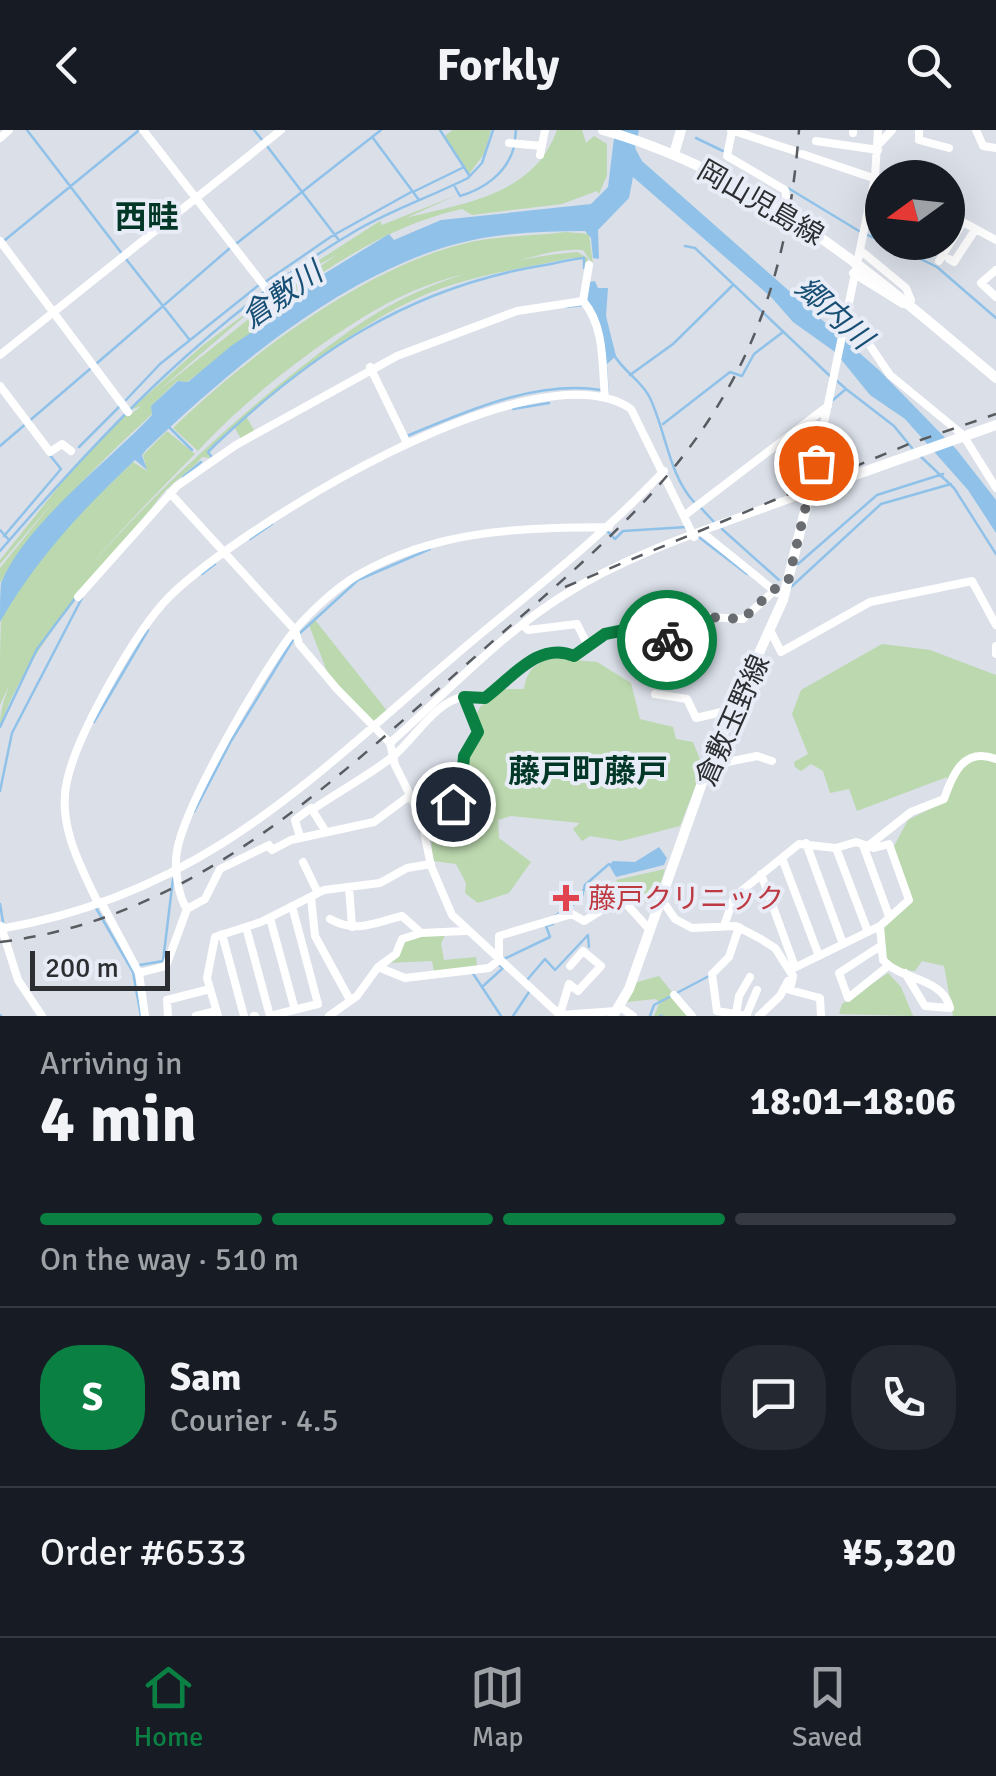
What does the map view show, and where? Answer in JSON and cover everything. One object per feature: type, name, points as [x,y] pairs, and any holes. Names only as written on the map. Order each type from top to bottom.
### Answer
[{"type":"main road","name":"岡山児島線","points":[[603,130],[671,150]]},
{"type":"main road","name":"岡山児島線","points":[[624,130],[712,168],[802,215],[996,374]]},
{"type":"main road","points":[[671,150],[681,130]]},
{"type":"main road","points":[[810,492],[960,434],[996,425]]},
{"type":"main road","name":"倉敷玉野線","points":[[616,1011],[662,900],[708,766],[772,632],[778,591],[810,492]]},
{"type":"street","points":[[0,138],[9,130]]},
{"type":"street","points":[[143,130],[268,290]]},
{"type":"street","points":[[0,355],[282,130]]},
{"type":"street","points":[[510,130],[512,143],[541,150],[545,130]]},
{"type":"street","points":[[786,196],[785,190],[727,156],[731,130],[865,174]]},
{"type":"street","points":[[769,144],[771,130]]},
{"type":"street","points":[[878,130],[879,160]]},
{"type":"street","points":[[879,146],[892,130]]},
{"type":"street","points":[[976,130],[983,146],[996,148]]},
{"type":"street","points":[[910,147],[918,134],[949,148]]},
{"type":"street","points":[[816,141],[879,146]]},
{"type":"street","points":[[965,223],[996,240]]},
{"type":"street","points":[[965,246],[976,230]]},
{"type":"street","points":[[390,743],[523,626],[580,585],[810,492],[838,363],[845,309],[865,231]]},
{"type":"street","points":[[1,242],[124,408]]},
{"type":"street","points":[[860,250],[906,288],[909,302]]},
{"type":"street","points":[[584,303],[590,265]]},
{"type":"street","points":[[996,270],[982,283],[996,297]]},
{"type":"street","points":[[853,274],[909,302]]},
{"type":"street","points":[[78,597],[171,494],[209,462],[372,370],[496,318],[538,306],[584,303],[593,312],[600,335],[606,395]]},
{"type":"street","points":[[845,309],[890,376],[960,434],[996,488]]},
{"type":"street","points":[[372,370],[407,444]]},
{"type":"street","points":[[0,386],[50,452],[61,444],[71,451]]},
{"type":"street","points":[[146,1016],[137,970],[99,903],[67,824],[67,780],[75,754],[156,612],[224,554],[361,465],[407,444],[502,408],[572,396],[606,395],[631,409],[699,535],[778,591],[739,621],[725,615],[708,617],[664,641],[658,640],[648,627],[625,629],[605,634],[574,656],[558,650],[542,652],[485,698],[464,697],[431,715],[392,757],[295,820],[300,837]]},
{"type":"street","points":[[686,515],[828,406]]},
{"type":"street","points":[[982,463],[996,462]]},
{"type":"street","points":[[42,1016],[14,971],[2,927],[99,903],[174,870],[226,843],[291,799],[609,527],[664,471]]},
{"type":"street","points":[[171,494],[296,630],[299,644],[390,743],[392,757],[423,824],[444,902],[466,931],[561,1015],[616,1011],[633,1016]]},
{"type":"street","points":[[137,970],[166,966],[170,946],[181,936],[187,909],[174,870],[177,852],[204,782],[296,630],[359,574],[437,542],[487,530],[609,527]]},
{"type":"street","points":[[772,632],[782,651],[870,602],[972,581],[996,625]]},
{"type":"street","points":[[523,626],[528,630],[577,624],[588,646]]},
{"type":"street","points":[[996,646],[996,654]]},
{"type":"street","points":[[655,694],[687,699],[696,718],[734,709]]},
{"type":"street","points":[[423,824],[444,812],[461,791],[464,756],[478,732],[464,697]]},
{"type":"street","points":[[866,846],[911,812],[944,799],[953,774],[968,758],[980,754],[996,758]]},
{"type":"street","points":[[708,766],[757,756],[772,761]]},
{"type":"street","points":[[187,909],[205,899],[220,869],[269,845],[272,850],[300,837],[374,822],[409,796]]},
{"type":"street","points":[[312,810],[326,832]]},
{"type":"street","points":[[724,926],[734,897],[806,844],[836,848],[851,842],[866,846],[889,844],[909,900],[880,926],[792,970],[780,996],[759,1016]]},
{"type":"street","points":[[806,844],[843,944]]},
{"type":"street","points":[[866,846],[889,916]]},
{"type":"street","points":[[836,848],[868,932]]},
{"type":"street","points":[[782,858],[818,956]]},
{"type":"street","points":[[303,862],[315,895],[315,936],[350,1000]]},
{"type":"street","points":[[196,1016],[217,1013],[210,988],[214,939],[270,918],[315,895],[380,883],[406,868],[431,864]]},
{"type":"street","points":[[761,874],[792,970],[790,990],[820,998],[821,1016]]},
{"type":"street","points":[[349,887],[354,910],[352,926]]},
{"type":"street","points":[[499,960],[499,936],[572,914],[584,921],[621,898],[650,930]]},
{"type":"street","points":[[662,900],[681,924],[704,929],[739,927],[775,948],[792,970]]},
{"type":"street","points":[[246,927],[270,1016],[318,1004],[292,906]]},
{"type":"street","points":[[354,910],[330,920],[373,927],[402,916],[421,933]]},
{"type":"street","points":[[270,918],[295,1010]]},
{"type":"street","points":[[880,926],[880,947],[888,966],[919,976],[942,994],[950,1008],[925,1006],[906,972]]},
{"type":"street","points":[[739,927],[730,957],[712,974],[714,1014],[743,1015]]},
{"type":"street","points":[[328,1016],[396,954],[402,940],[421,933],[466,931]]},
{"type":"street","points":[[222,934],[244,1016]]},
{"type":"street","points":[[880,947],[839,974],[848,998],[888,966]]},
{"type":"street","points":[[561,1015],[569,984],[578,991],[601,966],[583,951],[570,966]]},
{"type":"street","points":[[378,967],[405,978],[484,970],[499,960]]},
{"type":"street","points":[[743,1015],[739,996],[750,977]]},
{"type":"street","points":[[168,1016],[167,1000],[210,988]]},
{"type":"street","points":[[743,1015],[757,990]]},
{"type":"street","points":[[674,996],[692,1016]]},
{"type":"green space","points":[[452,130],[491,130],[484,154],[469,174],[445,136]]},
{"type":"green space","points":[[557,130],[582,130],[586,143],[594,136],[607,144],[607,175],[599,194],[597,191],[562,204],[472,215],[462,209],[440,215],[398,230],[339,262],[300,287],[303,295],[290,305],[280,294],[337,254],[271,291],[380,221],[382,225],[457,195],[406,218],[474,201],[515,182],[546,152]]},
{"type":"green space","points":[[565,232],[589,234],[593,264],[583,250],[564,250],[424,286],[358,320],[299,361],[198,451],[173,428],[270,345],[384,274],[459,245]]},
{"type":"green space","points":[[577,252],[588,258],[585,271],[585,258],[571,258],[459,283],[401,306],[339,344],[263,402],[246,416],[255,432],[241,439],[234,426],[208,452],[210,458],[202,457],[169,487],[71,606],[31,662],[0,726],[13,678],[47,620],[98,558],[158,494],[224,432],[288,378],[345,334],[410,295],[480,270]]},
{"type":"green space","points":[[279,295],[284,305],[281,312],[187,382],[177,381],[151,406],[152,414],[52,515],[0,583],[0,568],[54,501],[0,564],[0,560],[71,471],[127,413],[129,416],[141,406],[130,410],[202,346],[261,302],[157,392]]},
{"type":"green space","points":[[167,431],[195,454],[112,541],[61,603],[38,635],[0,705],[1,621],[12,599],[41,556],[133,462],[147,471],[143,455]]},
{"type":"green space","points":[[315,620],[388,712],[372,722],[330,679],[309,625]]},
{"type":"green space","points":[[882,644],[930,650],[996,675],[996,1016],[953,1016],[944,966],[922,961],[915,971],[898,969],[884,955],[884,925],[911,901],[893,848],[908,820],[948,800],[947,777],[857,811],[849,789],[830,793],[823,771],[811,764],[801,771],[795,767],[794,762],[808,754],[792,714],[801,690]]},
{"type":"green space","points":[[553,658],[597,662],[631,683],[640,719],[673,727],[676,739],[693,742],[703,767],[680,826],[621,841],[590,836],[582,841],[573,829],[580,823],[511,816],[498,820],[499,838],[531,862],[509,893],[478,903],[465,893],[466,883],[456,864],[433,861],[431,838],[460,823],[463,829],[473,825],[469,797],[475,787],[464,766],[478,738],[476,716],[480,707],[502,689],[524,689],[533,668]]},
{"type":"green space","points":[[665,869],[656,899],[653,896],[636,906],[616,880]]},
{"type":"green space","points":[[421,934],[445,935],[441,944],[444,960],[476,957],[477,967],[434,971],[432,961],[386,963],[399,945]]},
{"type":"green space","points":[[888,973],[901,987],[913,1016],[839,1014],[842,1004]]},
{"type":"green space","points":[[659,976],[691,1016],[654,1016],[660,1002],[655,999],[627,1002],[634,983]]},
{"type":"water","points":[[615,130],[639,130],[635,148],[642,161],[880,371],[957,450],[996,500],[996,533],[968,490],[905,419],[870,395],[835,352],[793,322],[772,298],[633,177],[629,198],[598,230],[599,259],[593,258],[591,238],[585,231],[520,233],[472,240],[413,258],[371,278],[290,328],[214,388],[146,450],[142,455],[147,470],[135,460],[97,498],[45,556],[0,622],[1,583],[29,538],[152,415],[151,406],[178,381],[188,382],[231,346],[304,297],[301,288],[389,234],[394,240],[441,220],[591,204],[608,187]]},
{"type":"water","points":[[595,281],[598,288],[608,288],[606,316],[616,356],[607,364],[609,397],[597,316],[587,301],[589,282]]},
{"type":"water","points":[[659,847],[667,858],[664,865],[616,877],[609,865],[613,861],[635,862]]},
{"type":"waterway","points":[[27,130],[123,255]]},
{"type":"waterway","points":[[254,130],[263,141]]},
{"type":"waterway","points":[[237,243],[381,130]]},
{"type":"waterway","points":[[440,130],[469,175]]},
{"type":"waterway","name":"倉敷川","points":[[0,551],[122,417],[210,336],[256,298],[357,230],[468,178],[482,163],[493,130]]},
{"type":"waterway","points":[[515,139],[516,130]]},
{"type":"waterway","points":[[5,240],[138,131]]},
{"type":"waterway","points":[[373,138],[419,200]]},
{"type":"waterway","points":[[696,138],[723,151]]},
{"type":"waterway","points":[[267,146],[338,239]]},
{"type":"waterway","points":[[455,187],[460,196],[486,184],[506,165],[514,147]]},
{"type":"waterway","points":[[415,191],[462,168]]},
{"type":"waterway","points":[[788,188],[859,231]]},
{"type":"waterway","name":"倉敷川","points":[[265,282],[332,236],[413,191]]},
{"type":"waterway","points":[[685,246],[695,248],[830,376]]},
{"type":"waterway","points":[[96,364],[230,248]]},
{"type":"waterway","points":[[211,456],[208,452],[216,444],[288,381],[404,308],[491,277],[567,260],[584,258],[584,268]]},
{"type":"waterway","points":[[126,259],[189,339]]},
{"type":"waterway","points":[[923,260],[937,267],[996,318]]},
{"type":"waterway","name":"倉敷川","points":[[126,400],[160,364],[259,285]]},
{"type":"waterway","points":[[630,375],[673,344],[733,285]]},
{"type":"waterway","points":[[566,307],[583,305]]},
{"type":"waterway","points":[[663,424],[730,372],[742,376],[754,354],[783,332]]},
{"type":"waterway","points":[[614,355],[650,398],[673,466],[694,502]]},
{"type":"waterway","points":[[0,446],[90,369]]},
{"type":"waterway","points":[[837,381],[845,388]]},
{"type":"waterway","points":[[407,436],[477,408],[527,394],[552,389],[601,390]]},
{"type":"waterway","points":[[833,400],[846,389],[894,426],[912,448]]},
{"type":"waterway","points":[[513,409],[549,403]]},
{"type":"waterway","points":[[79,447],[120,406]]},
{"type":"waterway","points":[[169,427],[192,450]]},
{"type":"waterway","points":[[4,536],[61,469],[49,454]]},
{"type":"waterway","points":[[918,454],[954,488],[996,554]]},
{"type":"waterway","points":[[183,477],[201,462]]},
{"type":"waterway","points":[[798,564],[877,495],[943,474]]},
{"type":"waterway","points":[[790,588],[881,504],[951,484]]},
{"type":"waterway","points":[[700,507],[715,523]]},
{"type":"waterway","points":[[250,539],[272,524]]},
{"type":"waterway","points":[[607,531],[615,539],[623,531],[687,527]]},
{"type":"waterway","points":[[722,529],[779,580]]},
{"type":"waterway","points":[[0,530],[9,540]]},
{"type":"waterway","points":[[700,538],[747,574]]},
{"type":"waterway","points":[[300,633],[358,580],[430,549]]},
{"type":"waterway","points":[[202,574],[215,564]]},
{"type":"waterway","points":[[0,727],[37,649],[76,597]]},
{"type":"waterway","points":[[0,791],[12,733],[82,598]]},
{"type":"waterway","points":[[94,722],[148,630]]},
{"type":"waterway","points":[[194,812],[231,741],[293,640]]},
{"type":"waterway","points":[[553,917],[581,900],[585,885],[609,864]]},
{"type":"waterway","points":[[133,972],[140,965],[163,961],[173,879]]},
{"type":"waterway","points":[[0,904],[3,922]]},
{"type":"waterway","points":[[96,908],[133,972],[141,1016]]},
{"type":"waterway","points":[[504,959],[550,937],[546,926],[553,924]]},
{"type":"waterway","points":[[527,980],[545,959],[555,970],[588,935]]},
{"type":"waterway","points":[[588,936],[589,947]]},
{"type":"waterway","points":[[500,966],[503,968],[482,987],[501,1016]]},
{"type":"waterway","points":[[472,972],[482,987]]},
{"type":"waterway","points":[[650,1016],[654,1005],[709,976]]},
{"type":"waterway","points":[[513,1016],[529,992]]},
{"type":"railway","points":[[0,942],[72,928],[139,904],[203,872],[263,833],[376,744],[614,532],[673,469],[699,434],[755,334],[785,234],[799,130]]},
{"type":"railway","points":[[565,587],[909,444],[996,414]]},
{"type":"way so far","points":[[667,640],[708,617],[743,619],[773,590],[788,582],[816,463]]},
{"type":"place","name":"藤戸クリニック","points":[[566,898]]},
{"type":"district","name":"西畦","points":[[147,217]]},
{"type":"district","name":"藤戸町藤戸","points":[[588,771]]},
{"type":"route","points":[[453,804],[461,791],[464,756],[478,732],[464,697],[485,698],[542,652],[558,650],[574,656],[614,631],[644,626],[658,640],[667,640]]},
{"type":"water label","name":"郷内川","points":[[834,313]]}]
